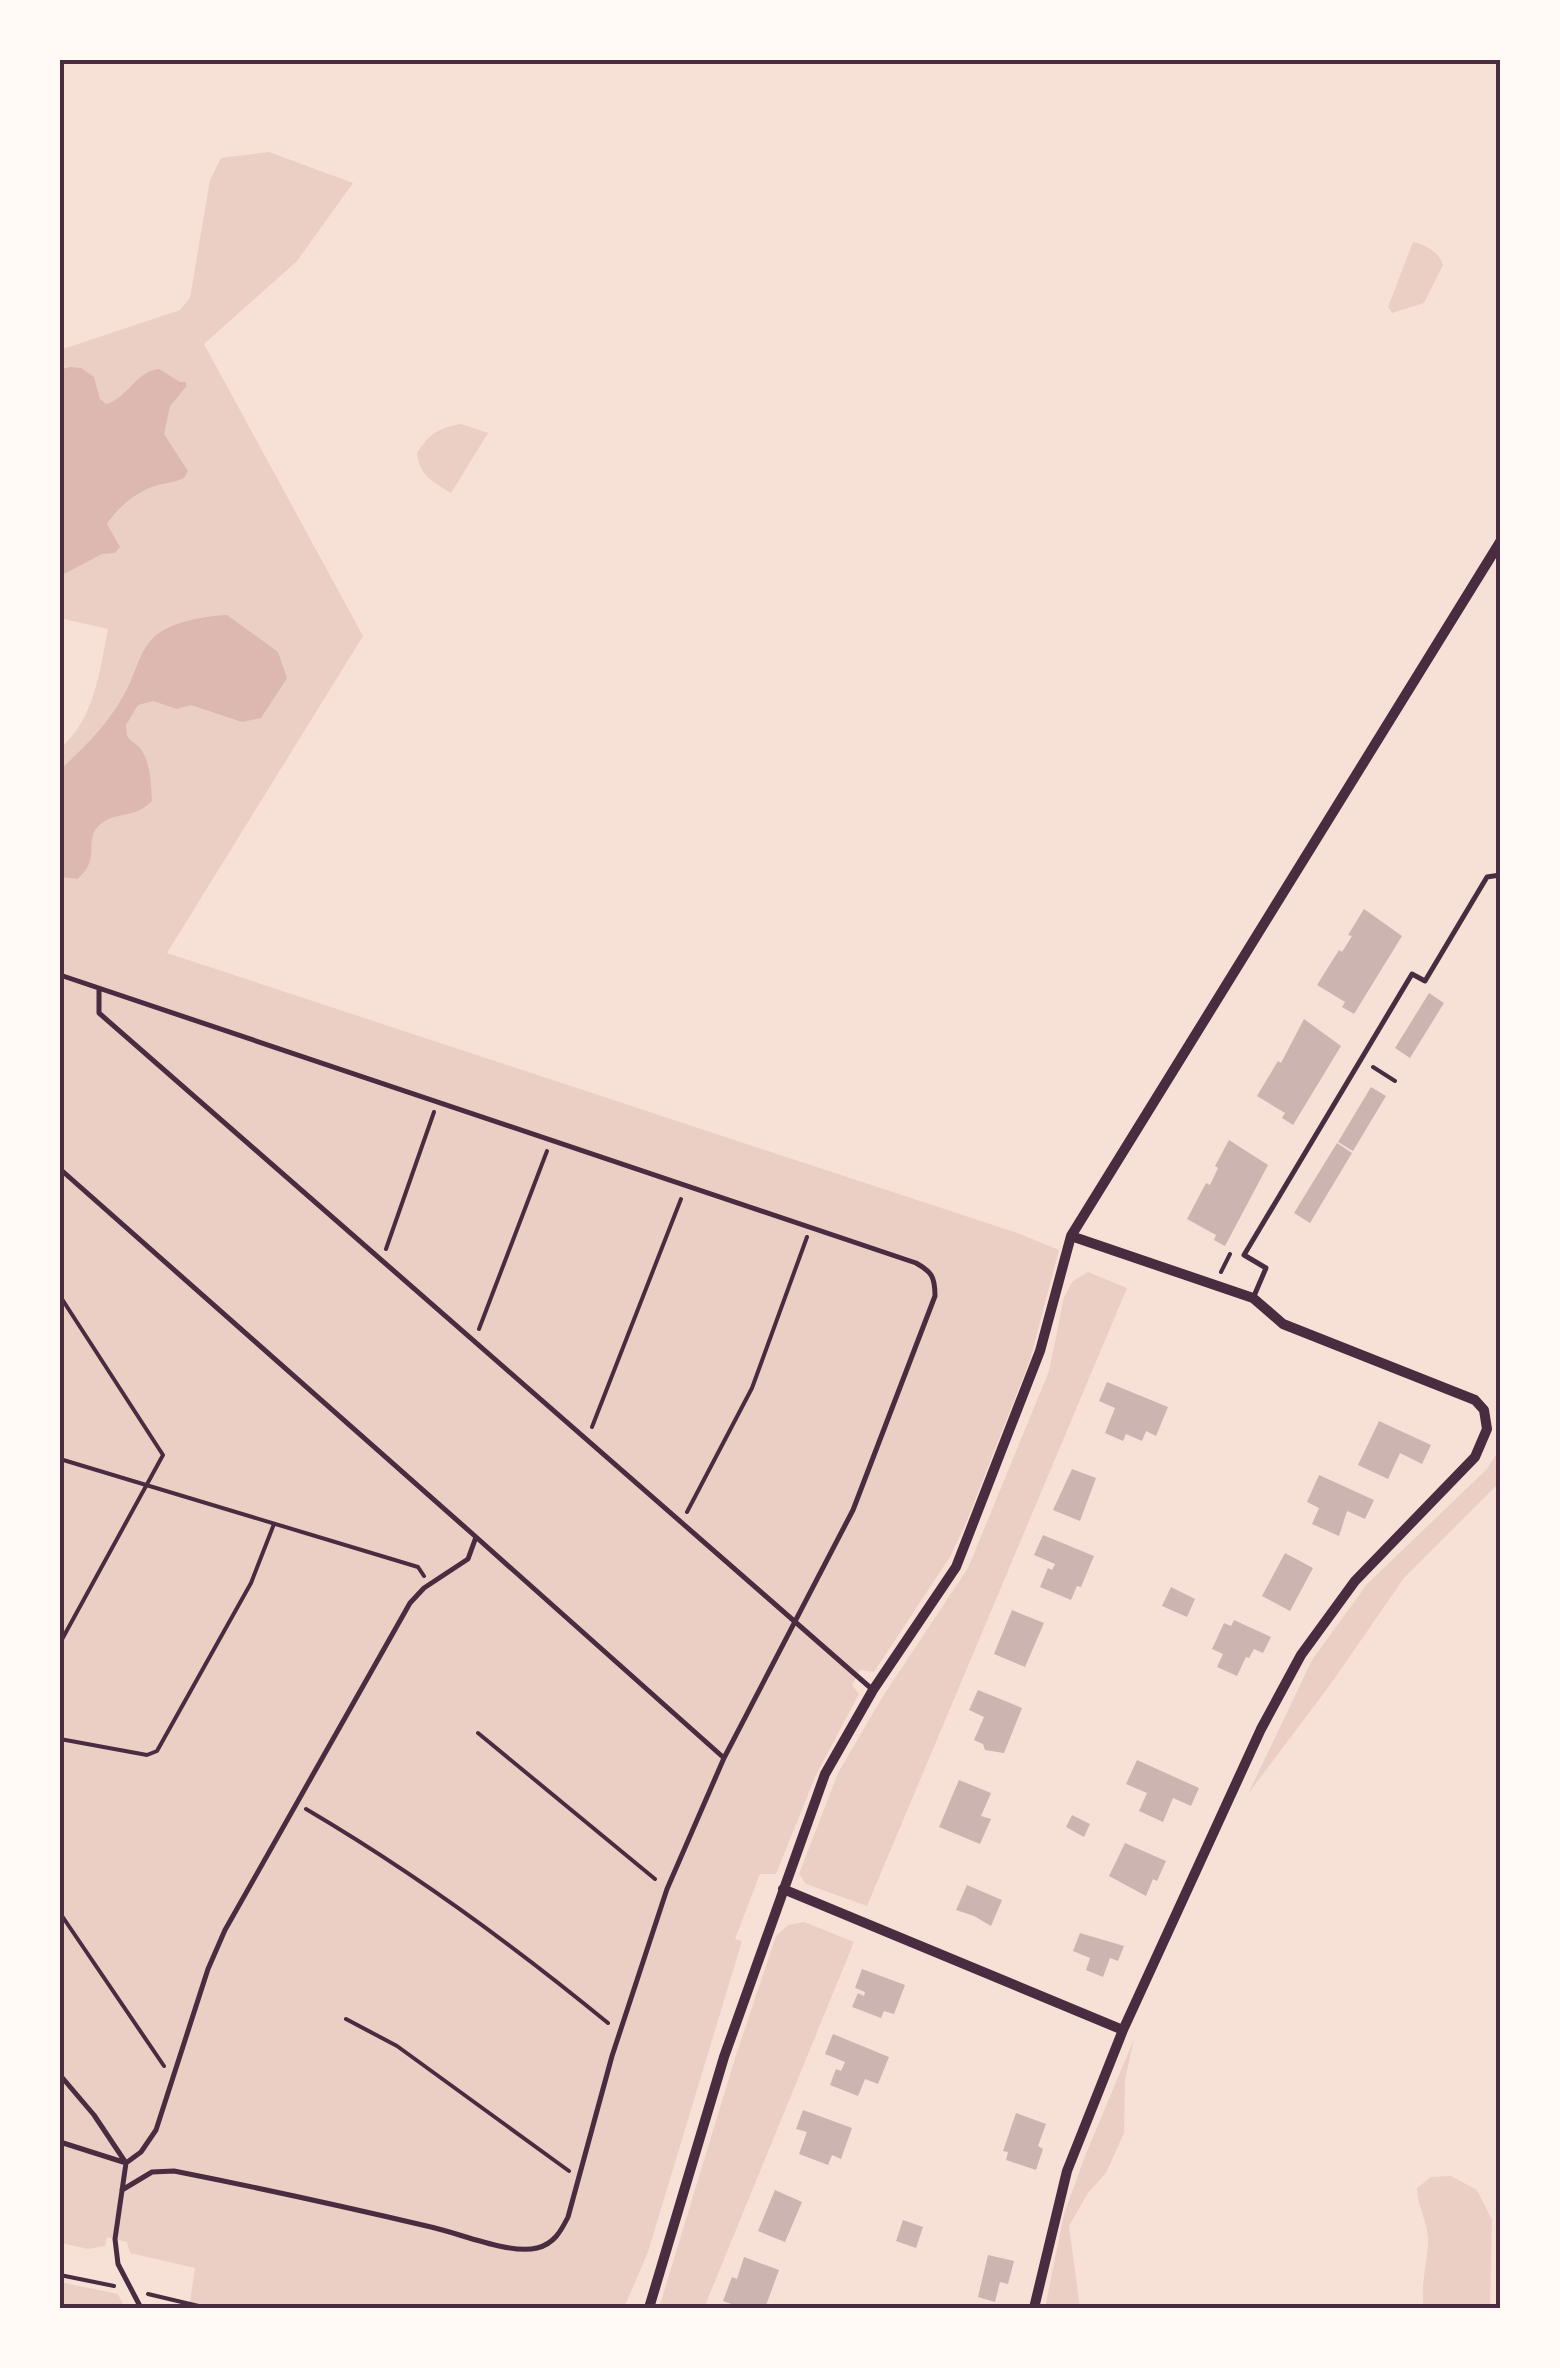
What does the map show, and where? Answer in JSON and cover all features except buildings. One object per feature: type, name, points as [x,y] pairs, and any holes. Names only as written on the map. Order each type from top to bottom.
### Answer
[{"type":"street","points":[[649,2308],[724,2057],[825,1774],[872,1690],[956,1566],[1040,1352],[1071,1236],[1500,542]]},
{"type":"street","points":[[1034,2308],[1067,2171],[1123,2030],[1261,1728],[1301,1655],[1355,1581],[1475,1457],[1482,1446],[1487,1421],[1476,1400],[1282,1324],[1253,1298],[1071,1236]]},
{"type":"street","points":[[782,1890],[1123,2030]]},
{"type":"lane","points":[[1253,1298],[1266,1268],[1244,1255],[1412,974],[1425,981],[1487,878],[1500,875]]},
{"type":"lane","points":[[60,976],[916,1262],[935,1279],[936,1296],[853,1510],[724,1758],[666,1889],[619,2032],[568,2216],[551,2242],[527,2250],[174,2171],[152,2172],[122,2190]]},
{"type":"lane","points":[[99,990],[99,1013],[872,1690]]},
{"type":"lane","points":[[60,1169],[724,1758]]},
{"type":"lane","points":[[126,2163],[141,2152],[156,2130],[208,1970],[225,1930],[410,1602],[429,1584],[468,1559],[476,1537]]},
{"type":"lane","points":[[60,2074],[126,2163],[115,2239],[118,2264],[140,2308]]},
{"type":"lane","points":[[60,2142],[126,2163]]},
{"type":"path","points":[[381,1262],[437,1102]]},
{"type":"path","points":[[474,1343],[550,1142]]},
{"type":"path","points":[[586,1441],[687,1185]]},
{"type":"path","points":[[681,1524],[752,1388],[810,1228]]},
{"type":"path","points":[[60,1296],[163,1455],[61,1640]]},
{"type":"path","points":[[60,1459],[418,1567],[429,1584]]},
{"type":"path","points":[[60,1740],[148,1755],[158,1751],[251,1583],[274,1524]]},
{"type":"path","points":[[478,1733],[666,1889]]},
{"type":"path","points":[[298,1804],[377,1850],[453,1902],[619,2032]]},
{"type":"path","points":[[60,1912],[173,2081]]},
{"type":"path","points":[[346,2019],[397,2046],[577,2177]]},
{"type":"path","points":[[60,2276],[207,2308]]},
{"type":"shaded area","points":[[269,152],[353,183],[297,261],[204,344],[363,636],[167,953],[1059,1250],[1030,1360],[950,1557],[874,1672],[860,1670],[852,1685],[859,1694],[816,1775],[776,1874],[760,1874],[735,1939],[742,1941],[648,2252],[624,2308],[189,2308],[195,2268],[130,2253],[127,2242],[107,2237],[105,2246],[88,2249],[61,2243],[60,2248],[60,748],[81,724],[88,709],[108,629],[60,618],[60,350],[180,310],[190,298],[210,180],[221,158]]},
{"type":"shaded area","points":[[1413,242],[1431,250],[1443,265],[1424,303],[1392,313],[1388,307]]},
{"type":"shaded area","points":[[81,368],[94,377],[100,399],[106,404],[151,371],[159,369],[186,382],[170,406],[164,434],[188,471],[184,478],[139,493],[115,513],[107,524],[120,547],[115,553],[102,554],[60,576],[60,370]]},
{"type":"shaded area","points":[[461,424],[488,433],[451,493],[424,472],[417,453],[435,432]]},
{"type":"shaded area","points":[[227,615],[278,652],[287,678],[261,718],[242,722],[191,705],[177,709],[153,701],[138,705],[126,725],[127,736],[146,760],[152,801],[146,807],[102,823],[92,838],[85,871],[78,879],[60,877],[60,770],[111,715],[153,638],[177,624]]},
{"type":"shaded area","points":[[1088,1272],[1127,1288],[867,1906],[806,1884],[799,1874],[838,1773],[883,1696],[968,1568],[1049,1371],[1064,1297],[1073,1281]]},
{"type":"shaded area","points":[[1500,1448],[1500,1482],[1404,1578],[1248,1794],[1312,1660],[1367,1584],[1487,1469]]},
{"type":"shaded area","points":[[804,1922],[854,1942],[704,2308],[659,2308],[776,1936],[788,1925]]},
{"type":"shaded area","points":[[1134,2039],[1125,2080],[1124,2133],[1106,2173],[1088,2193],[1069,2226],[1080,2308],[1045,2308],[1064,2214]]},
{"type":"shaded area","points":[[1451,2176],[1477,2190],[1492,2220],[1490,2308],[1424,2308],[1428,2236],[1417,2188],[1431,2177]]},
{"type":"shaded area","points":[[60,2282],[118,2294],[125,2308],[60,2308]]}]
